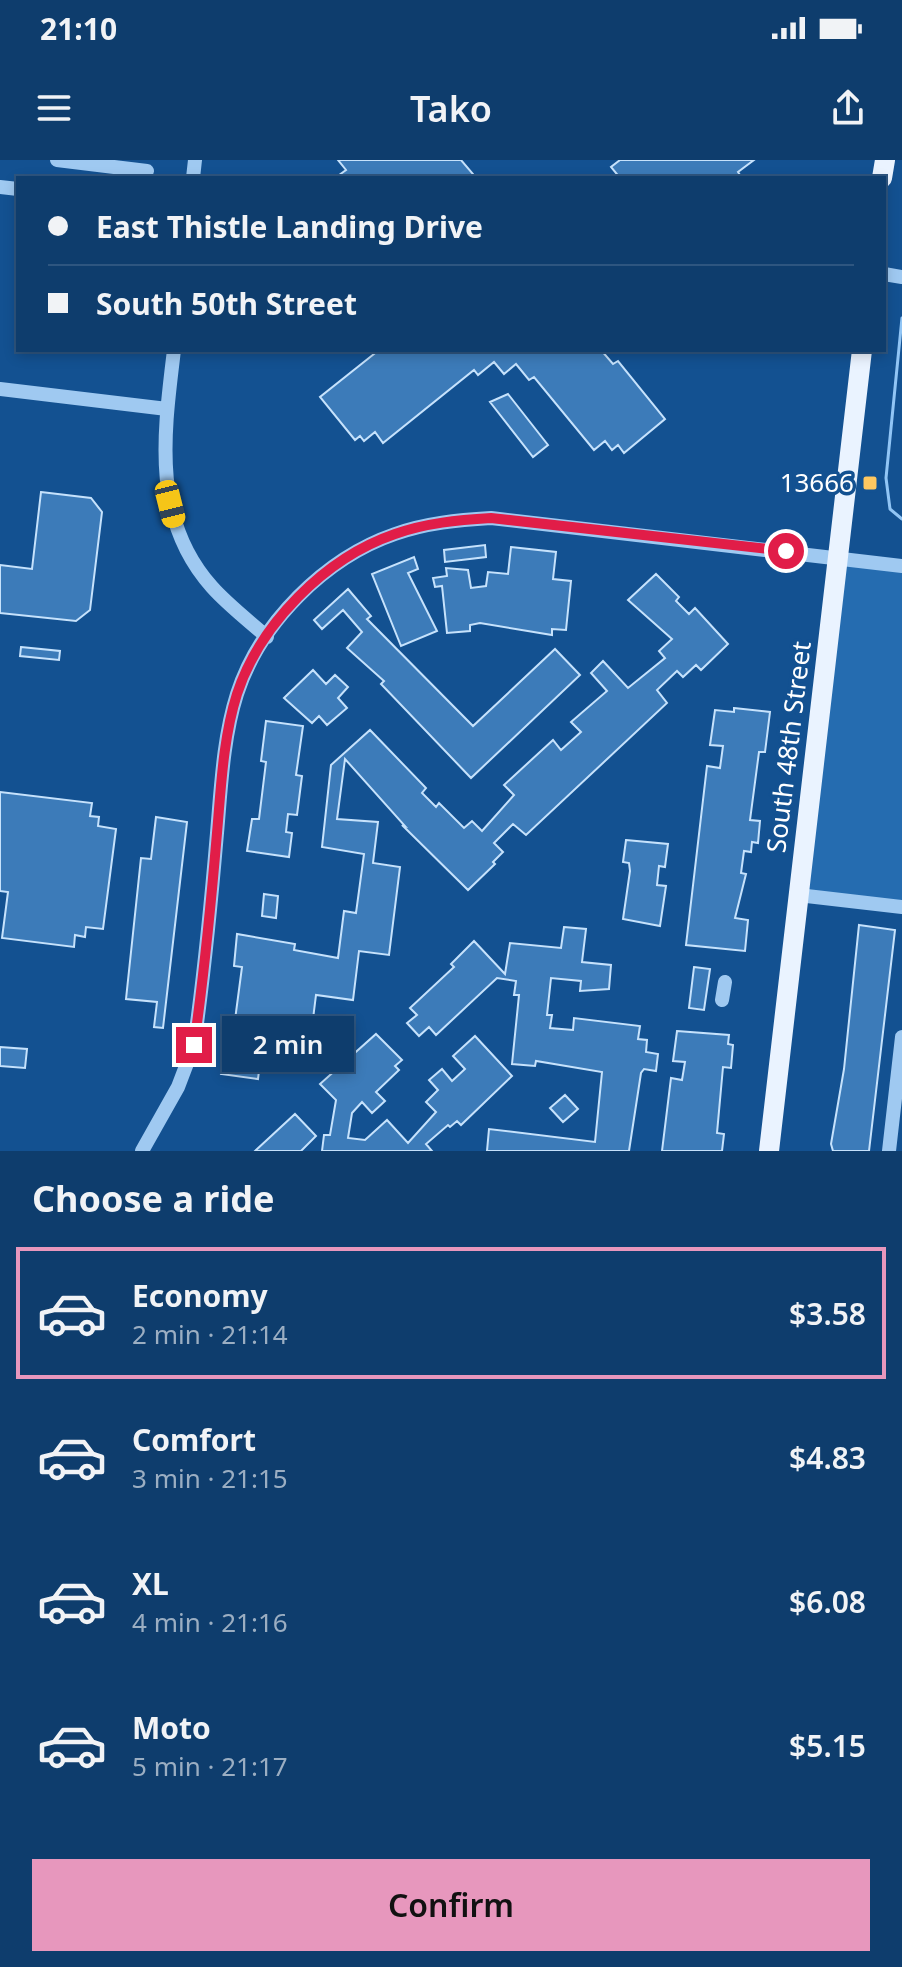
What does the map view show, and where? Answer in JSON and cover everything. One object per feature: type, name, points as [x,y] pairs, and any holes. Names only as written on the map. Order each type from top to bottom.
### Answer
[{"type":"main road","name":"South 48th Street","points":[[769,1151],[862,352]]},
{"type":"street","points":[[57,160],[147,170]]},
{"type":"street","points":[[174,352],[164,472],[181,537],[210,585],[267,637]]},
{"type":"street","points":[[0,389],[167,409]]},
{"type":"street","points":[[142,1151],[178,1087],[194,1045],[225,759],[237,696],[267,637],[291,605],[335,567],[392,535],[450,521],[518,520],[902,566]]},
{"type":"street","points":[[798,895],[902,907]]},
{"type":"street","points":[[722,1000],[725,982]]},
{"type":"street","points":[[889,1151],[902,1037]]},
{"type":"shaded area","points":[[838,557],[902,566],[902,907],[798,895]]},
{"type":"building","points":[[338,160],[461,160],[473,174],[338,176],[346,170]]},
{"type":"building","points":[[620,160],[754,160],[738,172],[741,176],[618,176],[611,167]]},
{"type":"building","points":[[376,352],[603,352],[613,364],[618,361],[665,419],[624,453],[618,445],[612,450],[605,441],[594,450],[534,377],[529,380],[516,364],[504,374],[494,362],[478,375],[474,370],[383,443],[375,432],[364,441],[360,436],[355,440],[320,397]]},
{"type":"building","points":[[508,394],[548,445],[533,457],[490,402]]},
{"type":"building","points":[[41,492],[91,498],[102,512],[90,610],[76,621],[0,613],[0,565],[32,569]]},
{"type":"building","points":[[485,545],[486,557],[445,562],[444,550]]},
{"type":"building","points":[[511,547],[556,552],[553,579],[571,581],[566,630],[552,629],[552,635],[480,623],[470,625],[470,631],[447,633],[442,586],[435,587],[433,578],[447,576],[446,568],[468,570],[471,588],[486,586],[488,572],[508,574]]},
{"type":"building","points":[[414,557],[418,569],[408,573],[437,631],[401,646],[372,574]]},
{"type":"building","points":[[656,574],[679,597],[676,601],[689,614],[695,608],[728,644],[701,670],[696,665],[683,677],[677,671],[657,690],[667,703],[526,835],[513,824],[494,843],[503,852],[493,862],[495,864],[468,890],[402,825],[405,826],[345,759],[337,819],[378,822],[373,863],[400,867],[389,955],[359,951],[353,1000],[316,995],[310,1043],[298,1042],[299,1026],[273,1021],[271,1032],[264,1031],[258,1079],[221,1074],[227,1034],[233,1035],[242,967],[234,966],[237,934],[295,944],[294,950],[338,958],[344,911],[356,913],[364,854],[322,847],[331,765],[370,730],[426,788],[422,793],[436,807],[439,803],[464,828],[472,821],[482,831],[514,795],[504,785],[553,740],[561,750],[581,732],[571,722],[607,691],[591,673],[603,661],[628,688],[665,658],[659,651],[672,639],[628,600]]},
{"type":"building","points":[[348,589],[371,616],[367,619],[473,726],[555,649],[580,675],[471,778],[381,684],[384,681],[347,648],[362,632],[343,610],[322,629],[314,620]]},
{"type":"building","points":[[21,647],[60,651],[59,660],[20,656]]},
{"type":"building","points":[[313,670],[326,684],[335,675],[348,687],[338,698],[347,708],[327,725],[319,716],[312,723],[284,698]]},
{"type":"building","points":[[734,708],[770,712],[765,752],[759,752],[750,820],[760,821],[758,843],[752,842],[751,852],[744,851],[741,873],[746,874],[735,918],[748,920],[745,951],[686,945],[707,766],[720,768],[723,746],[710,745],[715,710],[734,712]]},
{"type":"building","points":[[266,721],[303,726],[296,775],[302,776],[297,815],[288,814],[286,832],[292,833],[289,857],[247,851],[252,819],[259,819],[266,762],[261,761]]},
{"type":"building","points":[[0,792],[92,803],[90,816],[99,817],[98,826],[116,829],[103,929],[86,927],[85,937],[75,935],[74,947],[2,938],[8,892],[0,891]]},
{"type":"building","points":[[156,817],[187,822],[163,1028],[154,1027],[157,1002],[126,999],[141,858],[151,859]]},
{"type":"building","points":[[626,840],[668,844],[665,867],[659,866],[657,885],[666,886],[660,926],[623,919],[630,871],[629,863],[623,862]]},
{"type":"building","points":[[264,894],[278,896],[276,918],[262,916]]},
{"type":"building","points":[[859,925],[895,930],[869,1151],[833,1151],[831,1144],[844,1069]]},
{"type":"building","points":[[564,927],[586,929],[582,962],[611,965],[609,989],[580,991],[581,981],[551,978],[547,1015],[552,1015],[550,1028],[573,1030],[574,1018],[640,1026],[638,1039],[647,1040],[646,1052],[658,1054],[656,1071],[644,1069],[641,1073],[629,1151],[487,1151],[489,1129],[595,1142],[602,1072],[536,1061],[535,1066],[512,1064],[519,995],[514,995],[516,981],[497,978],[436,1035],[429,1027],[419,1036],[407,1023],[417,1015],[410,1008],[454,967],[451,964],[474,941],[505,974],[510,943],[561,948]]},
{"type":"building","points":[[694,967],[710,969],[704,1010],[689,1008]]},
{"type":"building","points":[[677,1031],[729,1035],[728,1044],[733,1045],[731,1068],[723,1067],[717,1133],[724,1134],[722,1151],[662,1151],[671,1078],[682,1080],[685,1062],[673,1061]]},
{"type":"building","points":[[376,1034],[402,1060],[395,1066],[399,1070],[376,1092],[385,1101],[372,1113],[362,1102],[352,1113],[348,1138],[365,1140],[387,1120],[408,1143],[436,1112],[426,1102],[438,1090],[429,1080],[442,1069],[452,1081],[465,1069],[453,1056],[475,1036],[512,1076],[461,1125],[457,1121],[450,1127],[448,1125],[426,1144],[432,1151],[322,1151],[324,1135],[330,1135],[336,1100],[320,1084]]},
{"type":"building","points":[[0,1047],[27,1049],[25,1068],[0,1066]]},
{"type":"building","points":[[565,1095],[578,1109],[563,1122],[550,1108]]},
{"type":"building","points":[[295,1114],[316,1136],[301,1151],[255,1151]]},
{"type":"waterway","points":[[902,318],[886,478],[890,509],[902,519]]},
{"type":"place","name":"13666","points":[[870,483]]},
{"type":"route","points":[[194,1045],[225,759],[237,696],[245,673],[267,637],[291,605],[314,582],[368,546],[392,535],[450,521],[491,518],[786,551]]}]
